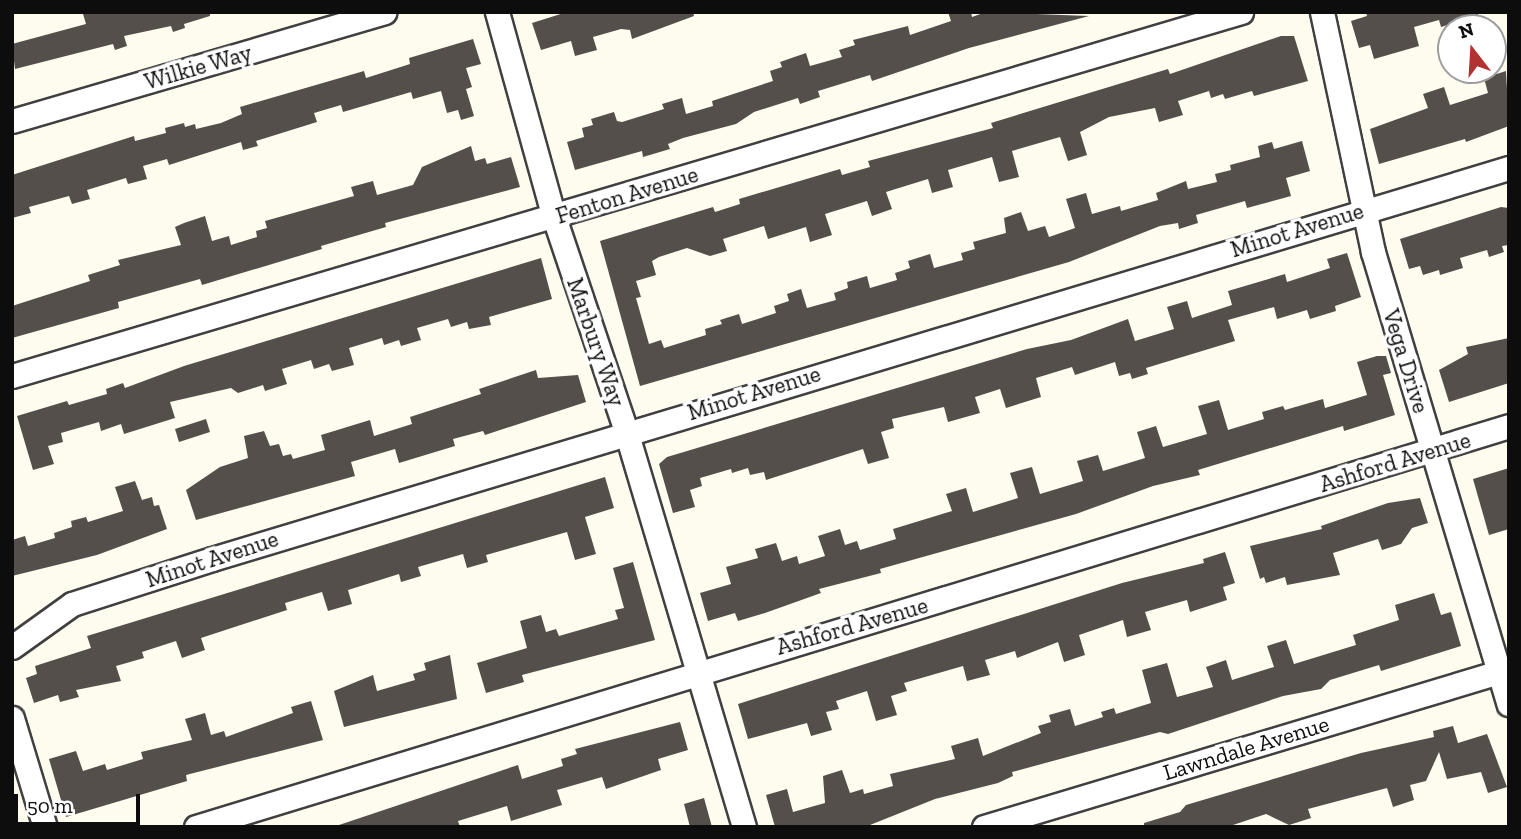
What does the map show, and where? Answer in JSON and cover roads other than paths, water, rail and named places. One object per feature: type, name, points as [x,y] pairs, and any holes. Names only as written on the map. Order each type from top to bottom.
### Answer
[{"type":"street","name":"Wilkie Way","points":[[12,121],[384,12]]},
{"type":"street","name":"Marbury Way","points":[[497,12],[554,217],[626,431],[744,827]]},
{"type":"street","name":"Fenton Avenue","points":[[12,376],[1241,12]]},
{"type":"street","name":"Vega Drive","points":[[1322,12],[1362,211],[1433,450],[1504,670],[1509,705]]},
{"type":"street","name":"Minot Avenue","points":[[12,647],[72,604],[626,431],[1509,168]]},
{"type":"street","name":"Ashford Avenue","points":[[196,827],[698,671],[1509,426]]},
{"type":"street","name":"Lawndale Avenue","points":[[984,827],[1504,670]]},
{"type":"street","points":[[12,718],[45,827]]}]
